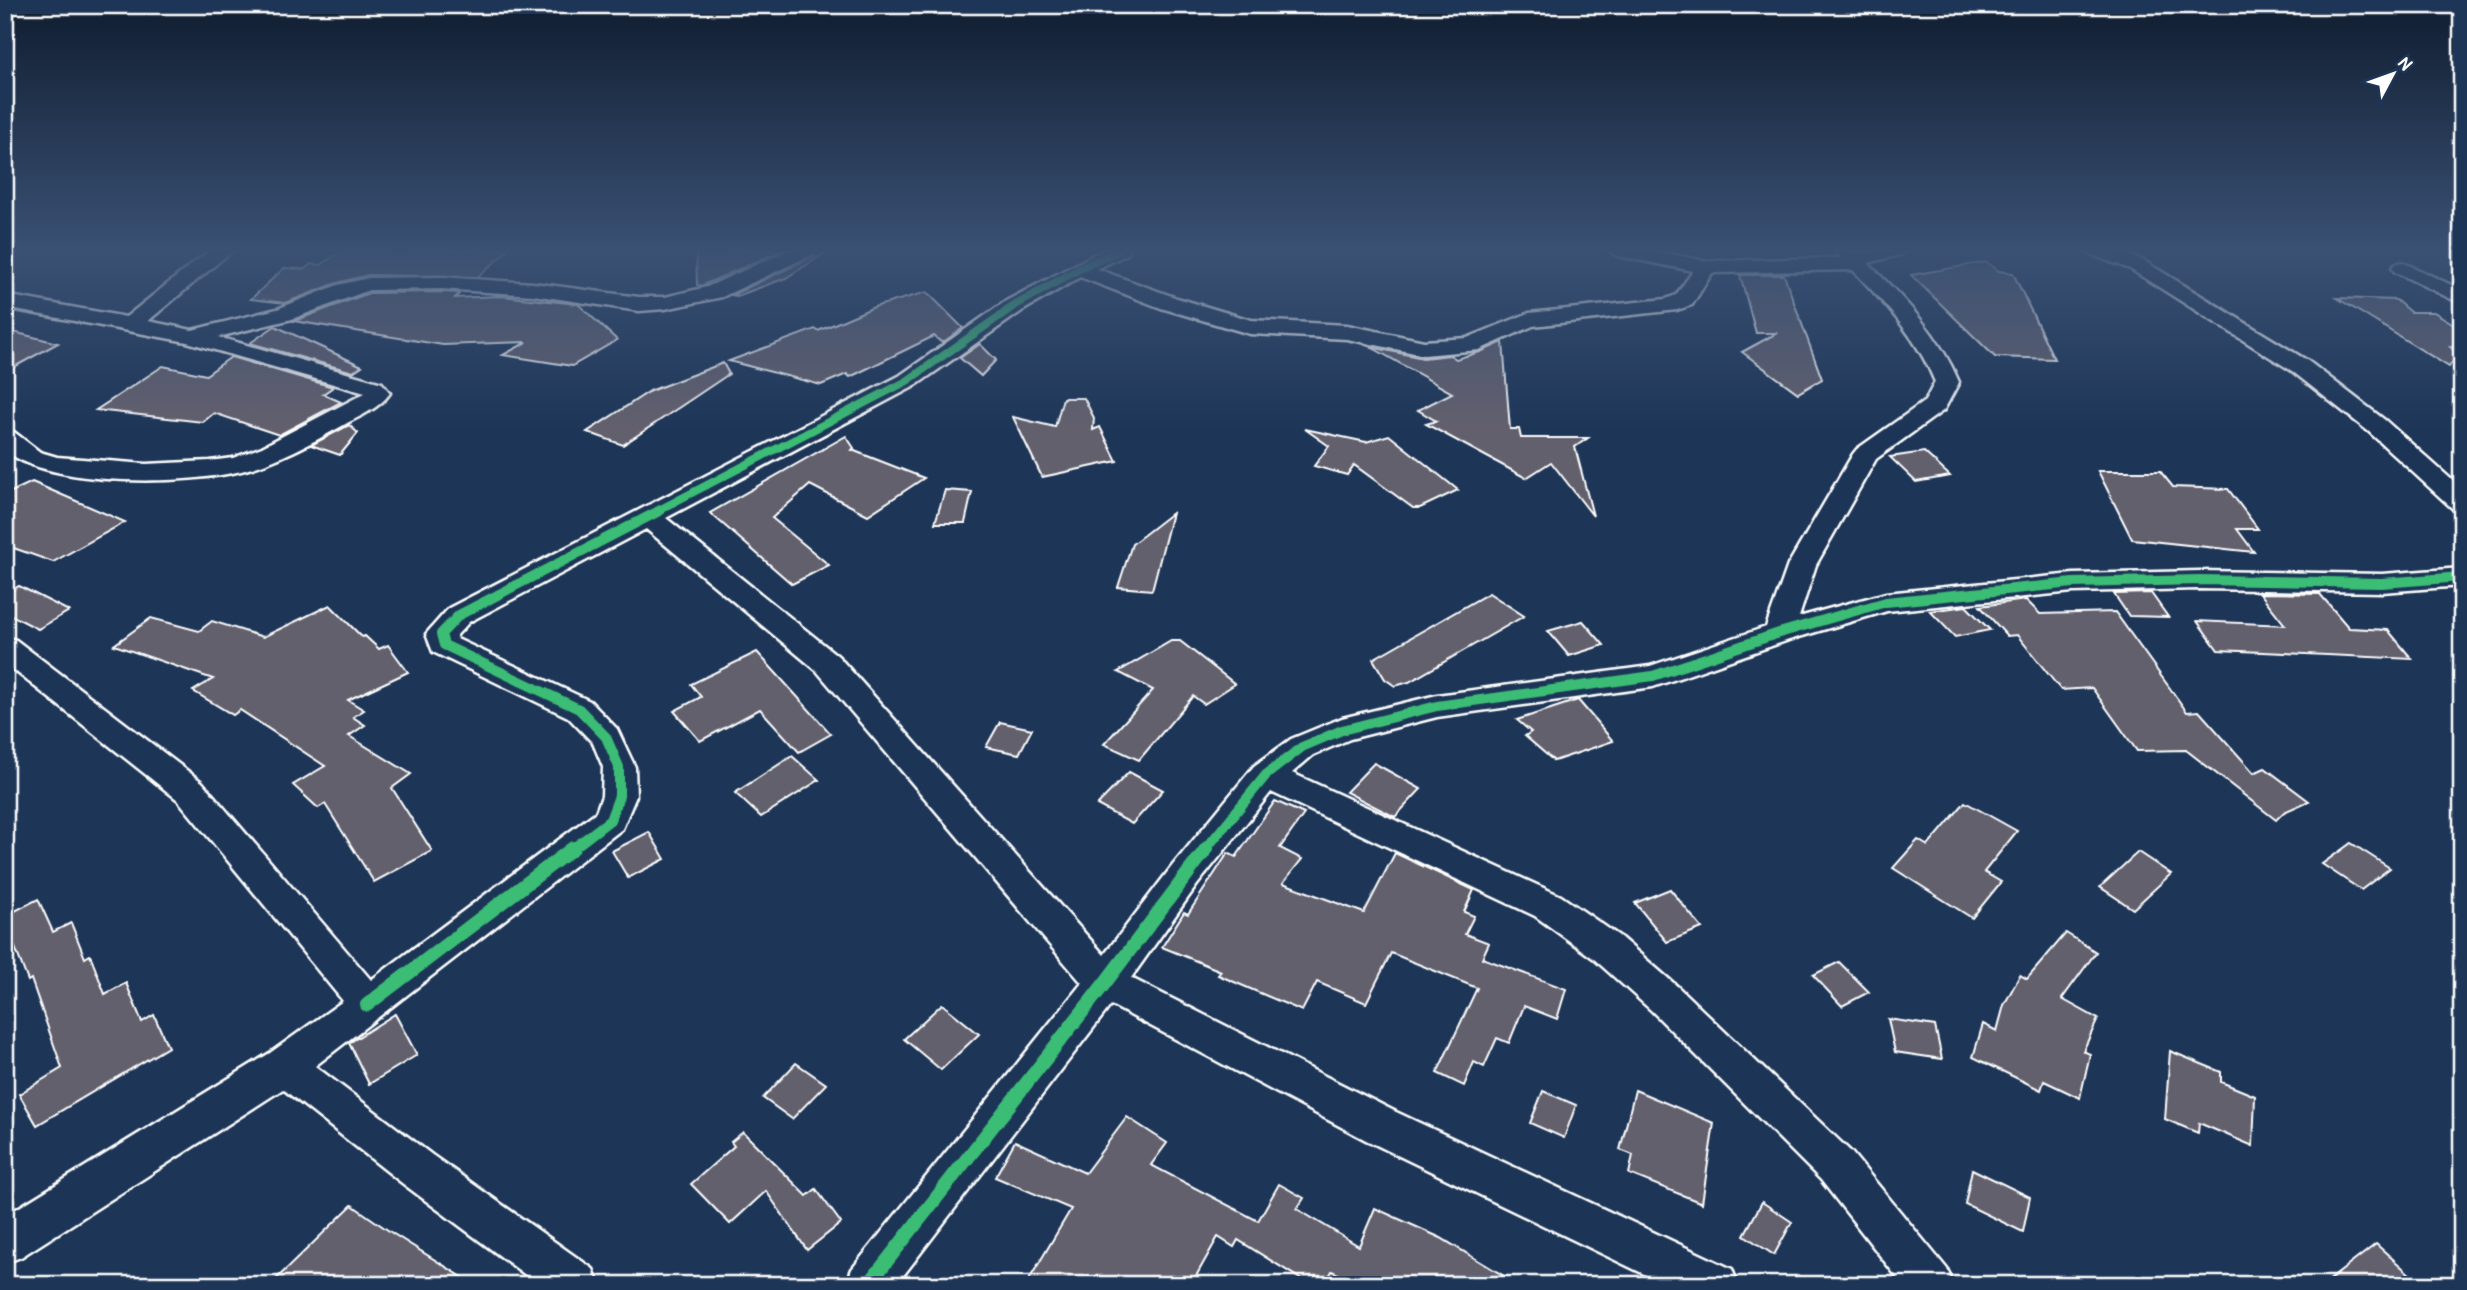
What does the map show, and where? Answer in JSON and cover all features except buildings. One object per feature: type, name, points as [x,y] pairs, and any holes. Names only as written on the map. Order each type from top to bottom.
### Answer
[{"type":"street","points":[[5,437],[32,458],[62,467],[115,472],[210,469],[255,460],[370,401],[378,393],[374,388],[190,337],[55,310]]},
{"type":"street","points":[[131,324],[148,310]]},
{"type":"street","points":[[190,337],[297,310]]},
{"type":"street","points":[[5,1241],[284,1066],[610,820],[619,796],[619,767],[606,737],[579,709],[444,646],[441,634],[458,615],[907,381],[1008,310]]},
{"type":"street","points":[[1193,310],[1250,327],[1347,332],[1402,345],[1444,349],[1471,345],[1529,320],[1620,310]]},
{"type":"street","points":[[1779,634],[1802,565],[1866,454],[1935,405],[1947,382],[1939,359],[1898,310]]},
{"type":"street","points":[[2212,310],[2300,366],[2377,426],[2462,503]]},
{"type":"street","points":[[649,517],[827,663],[1105,983],[1381,1126],[1716,1285]]},
{"type":"street","points":[[872,1284],[1105,983],[1185,875],[1266,775],[1303,747],[1342,730],[1437,706],[1653,676],[1886,602],[2073,583],[2199,580],[2382,583],[2462,577]]},
{"type":"street","points":[[5,648],[190,791],[346,975],[367,1005]]},
{"type":"street","points":[[1266,775],[1548,906],[1606,947],[1665,999],[1836,1166],[1931,1285]]},
{"type":"street","points":[[284,1066],[416,1169],[577,1285]]},
{"type":"cycle path","points":[[367,1005],[610,820],[619,796],[619,767],[606,737],[579,709],[444,645],[441,634],[459,615],[907,381],[1008,310]]},
{"type":"cycle path","points":[[868,1285],[1105,983],[1185,875],[1266,775],[1302,747],[1342,730],[1437,706],[1653,676],[1779,633],[1886,602],[2073,583],[2199,580],[2382,583],[2462,577]]}]
